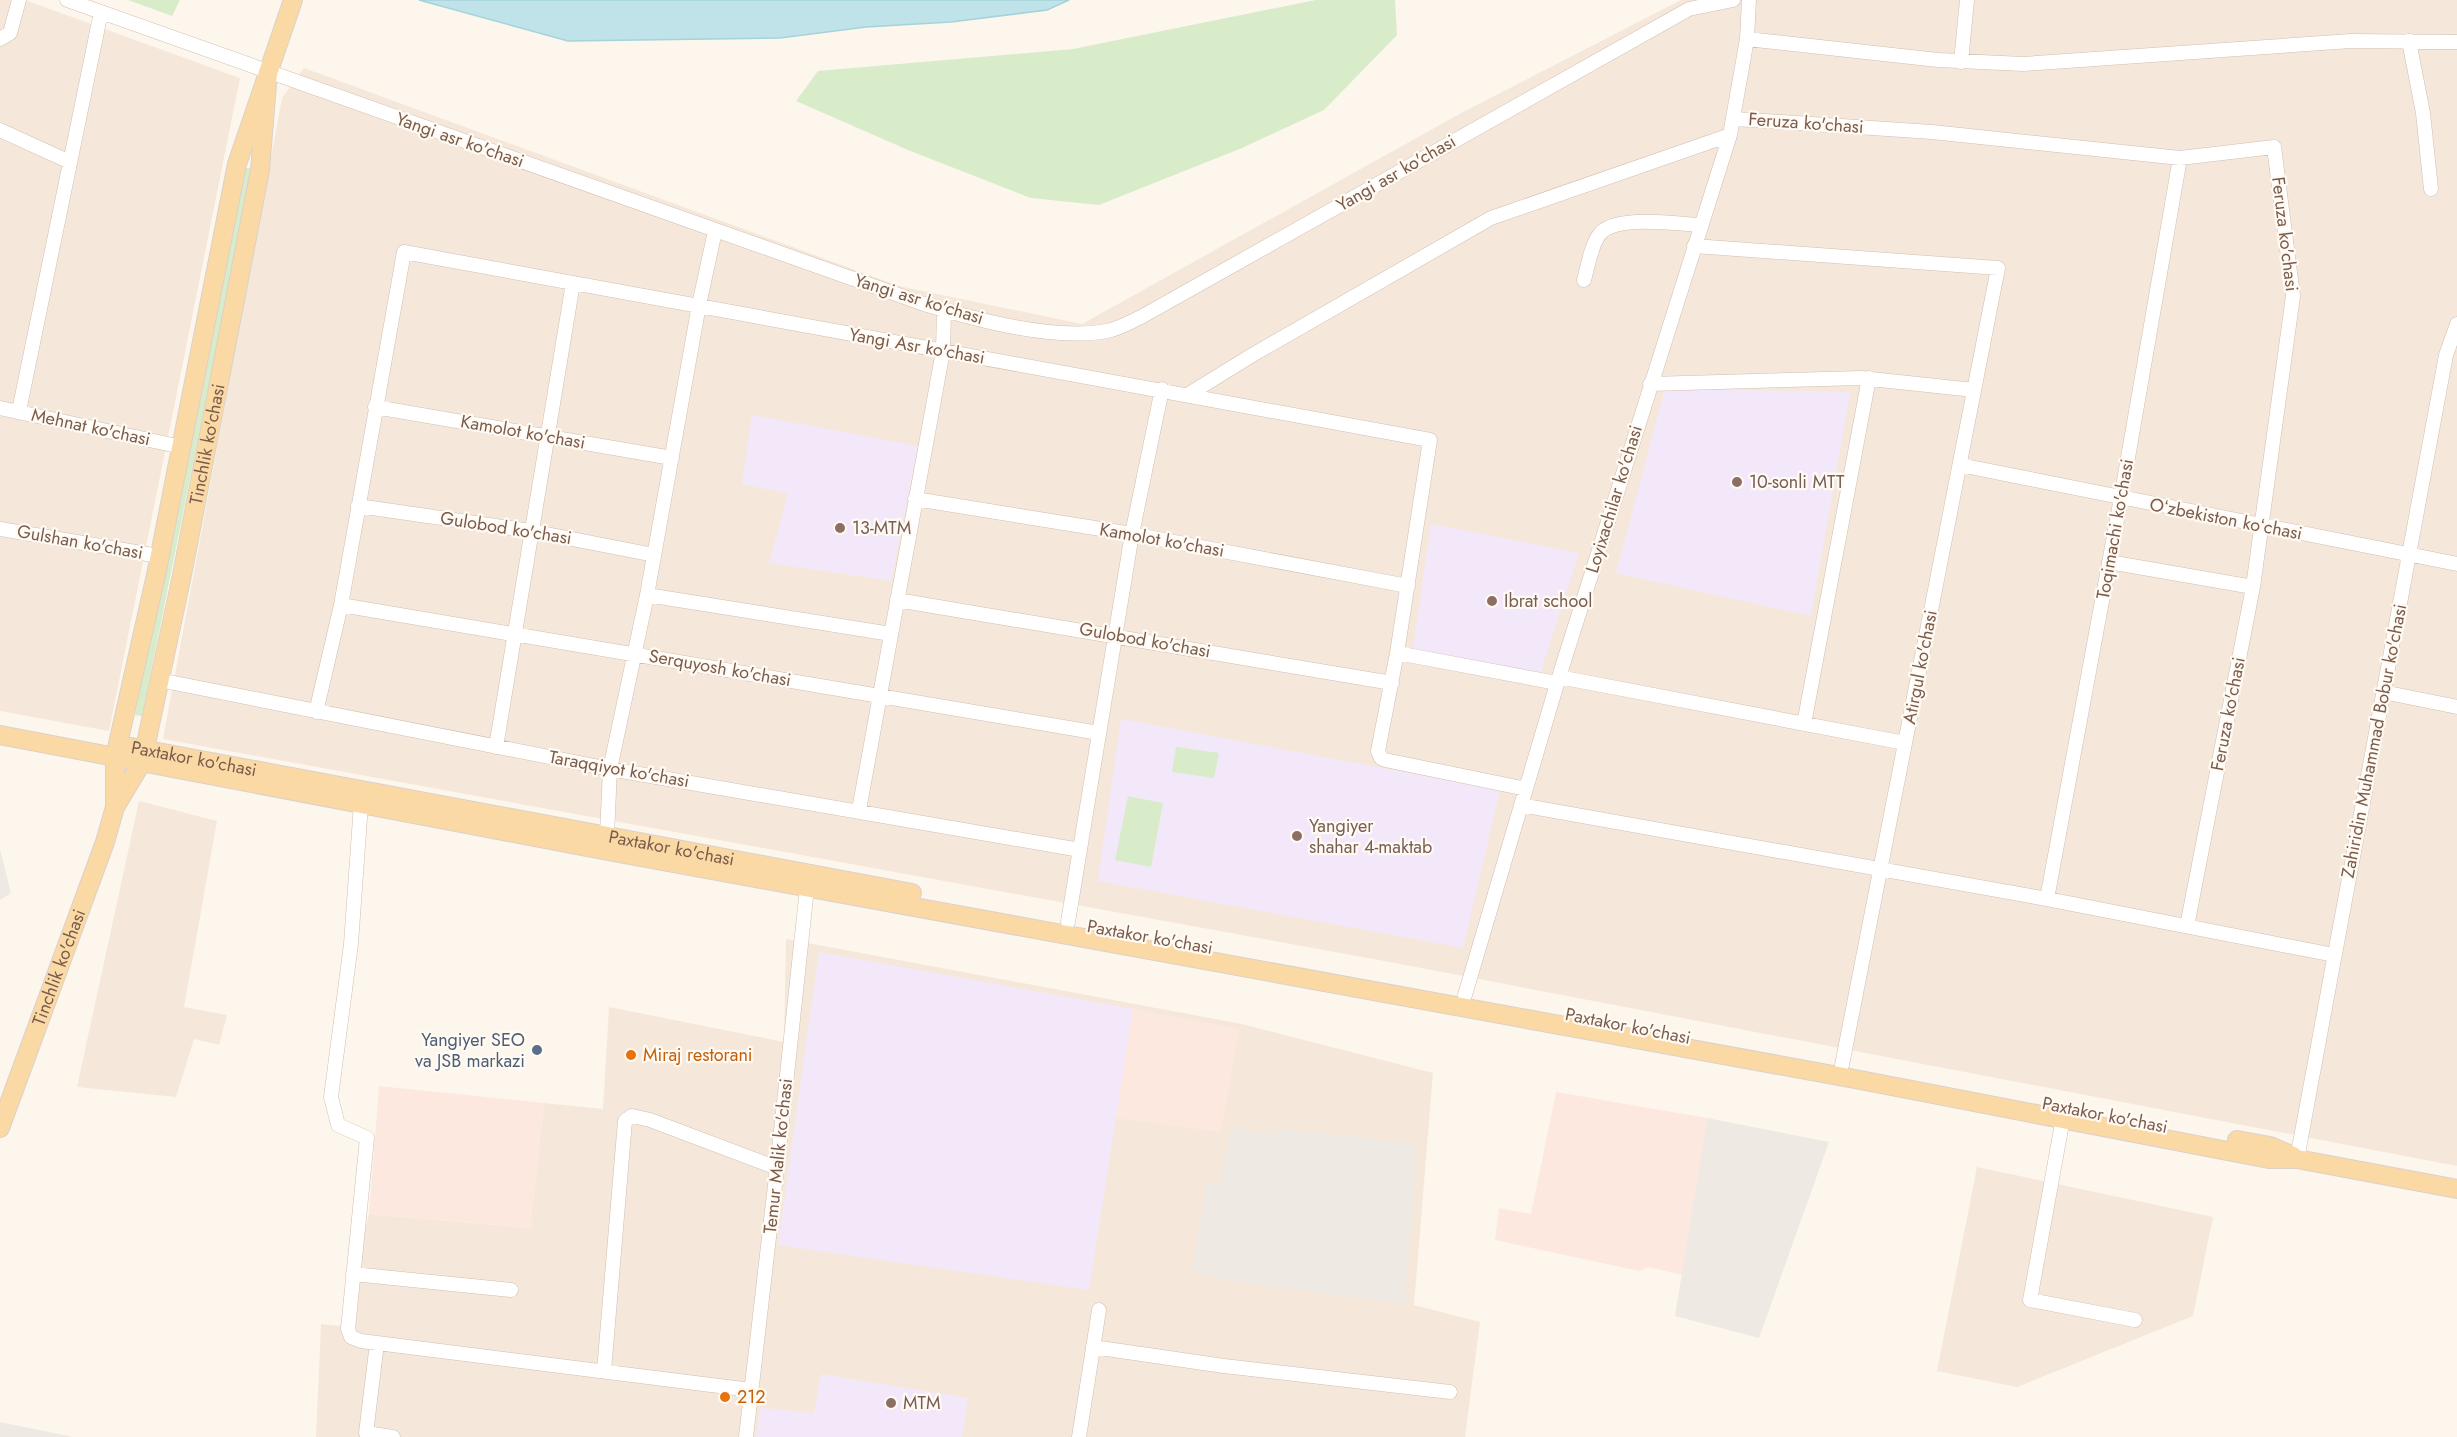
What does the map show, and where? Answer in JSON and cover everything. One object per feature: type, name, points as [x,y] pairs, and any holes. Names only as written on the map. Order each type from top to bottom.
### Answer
[{"type":"main road","name":"Tinchlik ko'chasi","points":[[115,807],[116,751],[182,447],[237,164],[292,0]]},
{"type":"main road","name":"Tinchlik ko'chasi","points":[[0,1128],[102,852],[115,807],[143,756],[181,580],[260,170],[268,72]]},
{"type":"main road","name":"Paxtakor ko'chasi","points":[[0,723],[116,751]]},
{"type":"main road","name":"Paxtakor ko'chasi","points":[[0,735],[116,751],[607,835],[808,881],[2269,1159],[2297,1159],[2457,1189]]},
{"type":"main road","name":"Paxtakor ko'chasi","points":[[143,756],[361,804],[808,881],[1068,922],[1842,1065],[2270,1146],[2284,1150],[2297,1159]]},
{"type":"street","points":[[0,39],[10,33],[19,0]]},
{"type":"street","name":"Yangi asr ko'chasi","points":[[67,0],[715,231],[944,310],[1013,327],[1082,335],[1110,331],[1141,317],[1689,9],[1733,0]]},
{"type":"street","name":"Loyixachilar ko'chasi","points":[[1465,995],[1558,680],[1735,119],[1747,39],[1749,0]]},
{"type":"street","points":[[1961,62],[1967,0]]},
{"type":"street","points":[[19,411],[100,12]]},
{"type":"street","points":[[1747,39],[1961,62],[2023,64],[2351,41],[2457,42]]},
{"type":"street","points":[[2409,41],[2423,114],[2431,189]]},
{"type":"street","name":"Feruza ko'chasi","points":[[1735,119],[1932,132],[2180,158],[2274,147],[2293,296],[2253,587],[2187,926]]},
{"type":"street","points":[[0,130],[70,162]]},
{"type":"street","points":[[1189,394],[1254,354],[1491,218],[1730,135]]},
{"type":"street","name":"Toqimachi ko'chasi","points":[[2047,899],[2121,498],[2180,158]]},
{"type":"street","points":[[1584,279],[1598,236],[1604,229],[1625,222],[1701,225]]},
{"type":"street","points":[[607,835],[610,769],[647,595],[699,305],[715,231]]},
{"type":"street","name":"Atirgul ko'chasi","points":[[1694,246],[1998,268],[1842,1065]]},
{"type":"street","name":"Yangi Asr ko'chasi","points":[[375,407],[404,252],[1162,389],[1430,440],[1408,586]]},
{"type":"street","points":[[496,747],[573,283]]},
{"type":"street","points":[[860,810],[943,351],[944,310]]},
{"type":"street","name":"Zahiridin Muhammad Bobur ko'chasi","points":[[2297,1159],[2446,355],[2457,326]]},
{"type":"street","points":[[1804,724],[1869,378]]},
{"type":"street","points":[[1650,384],[1869,378],[1974,390]]},
{"type":"street","points":[[1068,922],[1132,534],[1162,389]]},
{"type":"street","points":[[316,712],[341,605],[375,407]]},
{"type":"street","name":"Kamolot ko'chasi","points":[[375,407],[672,458]]},
{"type":"street","name":"Mehnat ko'chasi","points":[[0,408],[182,447]]},
{"type":"street","name":"Oʻzbekiston koʻchasi","points":[[1960,465],[2457,564]]},
{"type":"street","name":"Kamolot ko'chasi","points":[[915,499],[1132,534],[1408,586]]},
{"type":"street","name":"Gulobod ko'chasi","points":[[358,506],[531,531],[654,555]]},
{"type":"street","name":"Gulshan ko'chasi","points":[[0,529],[159,556]]},
{"type":"street","points":[[2109,562],[2253,587]]},
{"type":"street","points":[[1408,586],[1378,751],[1381,758],[1526,789]]},
{"type":"street","points":[[647,595],[891,634]]},
{"type":"street","name":"Gulobod ko'chasi","points":[[897,600],[1392,683]]},
{"type":"street","name":"Serquyosh ko'chasi","points":[[341,605],[1099,733]]},
{"type":"street","points":[[1397,653],[1905,743]]},
{"type":"street","name":"Taraqqiyot ko'chasi","points":[[159,680],[610,769],[860,810],[1080,850]]},
{"type":"street","points":[[2383,692],[2457,707]]},
{"type":"street","points":[[361,804],[351,944],[331,1097],[338,1125],[367,1138],[348,1329],[351,1337],[377,1343],[751,1389]]},
{"type":"street","points":[[1521,805],[2047,899],[2334,955]]},
{"type":"street","name":"Temur Malik ko'chasi","points":[[746,1437],[808,881]]},
{"type":"street","points":[[604,1371],[625,1121],[632,1116],[650,1120],[777,1168]]},
{"type":"street","points":[[2063,1118],[2030,1300],[2135,1320]]},
{"type":"street","points":[[353,1274],[511,1290]]},
{"type":"street","points":[[1078,1437],[1099,1310]]},
{"type":"street","points":[[377,1343],[366,1433],[393,1437]]},
{"type":"street","points":[[1093,1347],[1224,1366],[1450,1392]]},
{"type":"shaded area","points":[[0,0],[25,0],[240,78],[109,731],[0,711]]},
{"type":"shaded area","points":[[1681,0],[2457,0],[2457,1166],[1379,960],[163,739],[282,98],[304,68],[899,286],[1082,324],[1463,112]]},
{"type":"shaded area","name":"10-sonli MTT","points":[[1665,389],[1850,392],[1811,616],[1616,573]]},
{"type":"shaded area","name":"13-MTM","points":[[752,415],[918,446],[891,581],[769,563],[788,494],[742,484]]},
{"type":"shaded area","name":"Ibrat school","points":[[1431,524],[1579,553],[1540,674],[1413,649]]},
{"type":"shaded area","name":"Yangiyer shahar 4-maktab","points":[[1121,719],[1500,790],[1463,948],[1098,881]]},
{"type":"shaded area","points":[[139,801],[217,821],[184,1007],[227,1015],[219,1045],[194,1039],[176,1097],[77,1087]]},
{"type":"shaded area","points":[[0,849],[11,893],[0,900]]},
{"type":"shaded area","points":[[786,939],[1242,1024],[1433,1073],[1414,1305],[1480,1322],[1465,1437],[316,1437],[321,1324],[340,1326],[369,1214],[530,1228],[544,1103],[603,1109],[609,1007],[784,1042]]},
{"type":"shaded area","points":[[819,952],[1133,1009],[1089,1290],[778,1245]]},
{"type":"shaded area","points":[[1133,1009],[1239,1029],[1221,1132],[1116,1118]]},
{"type":"shaded area","points":[[379,1086],[544,1103],[530,1228],[369,1214]]},
{"type":"shaded area","points":[[1556,1092],[1707,1118],[1682,1275],[1649,1267],[1639,1271],[1495,1240],[1499,1208],[1531,1214]]},
{"type":"shaded area","points":[[1707,1118],[1829,1142],[1759,1338],[1675,1316]]},
{"type":"shaded area","points":[[1231,1128],[1275,1135],[1275,1128],[1417,1144],[1405,1304],[1259,1285],[1192,1273],[1207,1182],[1220,1182]]},
{"type":"shaded area","points":[[1977,1167],[2213,1217],[2193,1316],[2017,1387],[1937,1371]]},
{"type":"shaded area","name":"MTM","points":[[821,1374],[968,1398],[962,1437],[756,1437],[761,1408],[814,1413]]},
{"type":"shaded area","points":[[0,1422],[73,1437],[0,1437]]},
{"type":"green space","points":[[128,0],[180,0],[172,16]]},
{"type":"green space","points":[[1316,0],[1395,0],[1397,35],[1324,110],[1242,148],[1099,205],[1031,198],[908,150],[796,101],[818,71],[1073,49]]},
{"type":"green space","points":[[243,168],[253,168],[142,716],[135,715]]},
{"type":"green space","points":[[1176,747],[1219,753],[1214,778],[1172,772]]},
{"type":"green space","points":[[1128,796],[1163,803],[1151,867],[1115,860]]},
{"type":"water","points":[[419,0],[1069,0],[1047,10],[951,22],[866,27],[780,38],[568,41]]},
{"type":"place","name":"10-sonli MTT","points":[[1737,482]]},
{"type":"place","name":"13-MTM","points":[[840,528]]},
{"type":"place","name":"Ibrat school","points":[[1492,601]]},
{"type":"place","name":"Yangiyer shahar 4-maktab","points":[[1297,836]]},
{"type":"place","name":"Yangiyer SEO va JSB markazi","points":[[537,1050]]},
{"type":"place","name":"Miraj restorani","points":[[631,1055]]},
{"type":"place","name":"212","points":[[725,1397]]},
{"type":"place","name":"MTM","points":[[891,1403]]}]
